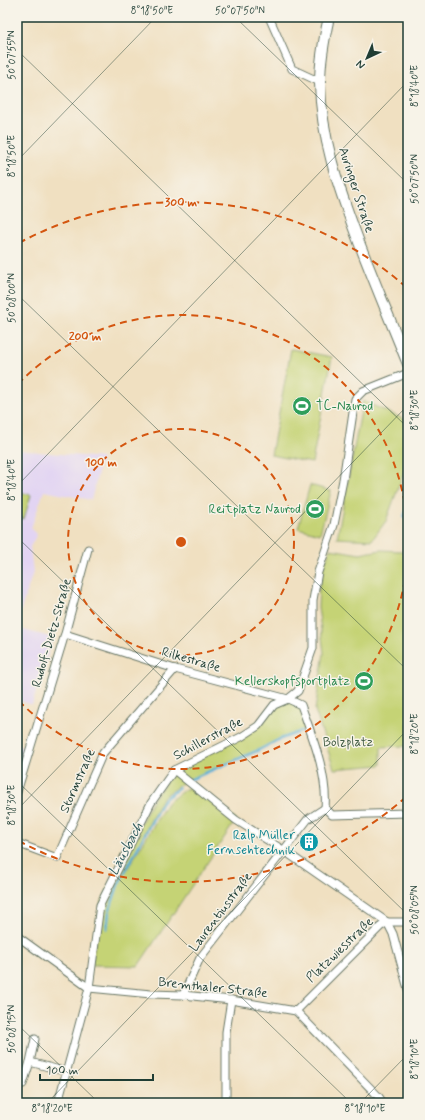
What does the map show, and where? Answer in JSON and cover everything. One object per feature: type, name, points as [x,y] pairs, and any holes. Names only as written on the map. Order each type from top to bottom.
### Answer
[{"type":"street","points":[[269,17],[292,69],[320,82]]},
{"type":"street","name":"Auringer Straße","points":[[329,17],[324,42],[320,82],[324,126],[333,168],[364,254],[408,364]]},
{"type":"street","name":"Schillerstraße","points":[[58,1103],[89,988],[100,906],[151,803],[174,770],[241,737],[258,726],[274,705],[288,699],[298,691],[313,648],[313,600],[318,572],[334,526],[343,480],[355,399],[363,391],[408,373]]},
{"type":"street","name":"Rudolf-Dietz-Straße","points":[[17,792],[65,634],[88,549]]},
{"type":"street","name":"Rilkestraße","points":[[65,634],[175,669],[288,699],[301,705],[317,752],[326,797],[325,808]]},
{"type":"street","name":"Stormstraße","points":[[17,843],[57,858],[103,752],[175,669]]},
{"type":"street","points":[[174,770],[236,820],[283,850],[387,922],[393,934],[408,989]]},
{"type":"street","points":[[325,808],[332,815],[408,813]]},
{"type":"street","name":"Laurentiusstraße","points":[[183,995],[200,958],[308,819],[325,808]]},
{"type":"street","name":"Platzwiesstraße","points":[[296,1011],[380,927],[387,922],[408,922]]},
{"type":"street","points":[[17,936],[89,988]]},
{"type":"street","name":"Bremthaler Straße","points":[[89,988],[231,1000],[296,1011]]},
{"type":"street","points":[[226,1103],[226,1032],[231,1000]]},
{"type":"street","points":[[296,1011],[379,1097],[383,1103]]},
{"type":"street","points":[[23,1084],[35,1039]]},
{"type":"street","points":[[30,1062],[67,1072]]},
{"type":"shaded area","points":[[17,450],[102,458],[91,500],[44,491],[31,528],[37,534],[30,547],[33,572],[17,623]]},
{"type":"shaded area","points":[[17,628],[53,638],[32,705],[17,700]]},
{"type":"shaded area","points":[[17,745],[26,749],[17,778]]},
{"type":"green space","name":"TC-Naurod","points":[[291,349],[332,357],[312,463],[271,455]]},
{"type":"green space","points":[[363,401],[408,421],[408,461],[386,521],[372,540],[337,538]]},
{"type":"green space","name":"Reitplatz Naurod","points":[[310,485],[331,491],[320,534],[298,528]]},
{"type":"green space","points":[[17,491],[31,495],[24,519],[17,517]]},
{"type":"green space","name":"Kellerskopfsportplatz","points":[[330,549],[360,554],[381,550],[400,551],[408,555],[408,746],[381,747],[381,765],[334,769],[315,710],[324,653],[318,607],[319,587],[323,568]]},
{"type":"green space","points":[[288,699],[301,705],[309,729],[278,740],[259,750],[185,781],[162,798],[122,878],[167,803],[184,790],[192,786],[236,820],[138,966],[92,965],[100,905],[151,803],[174,770],[258,726],[274,705]]},
{"type":"waterway","name":"Läusbach","points":[[404,517],[408,507]]},
{"type":"waterway","name":"Läusbach","points":[[189,780],[259,750],[278,740],[302,731]]},
{"type":"waterway","name":"Läusbach","points":[[107,929],[109,912],[118,885],[163,800],[179,788]]},
{"type":"place","name":"TC-Naurod","points":[[302,406]]},
{"type":"place","name":"Reitplatz Naurod","points":[[315,509]]},
{"type":"place","name":"Kellerskopfsportplatz","points":[[364,681]]},
{"type":"place","name":"Ralp Müller Fernsehtechnik","points":[[309,842]]},
{"type":"park label","name":"Bolzplatz","points":[[348,742]]}]
